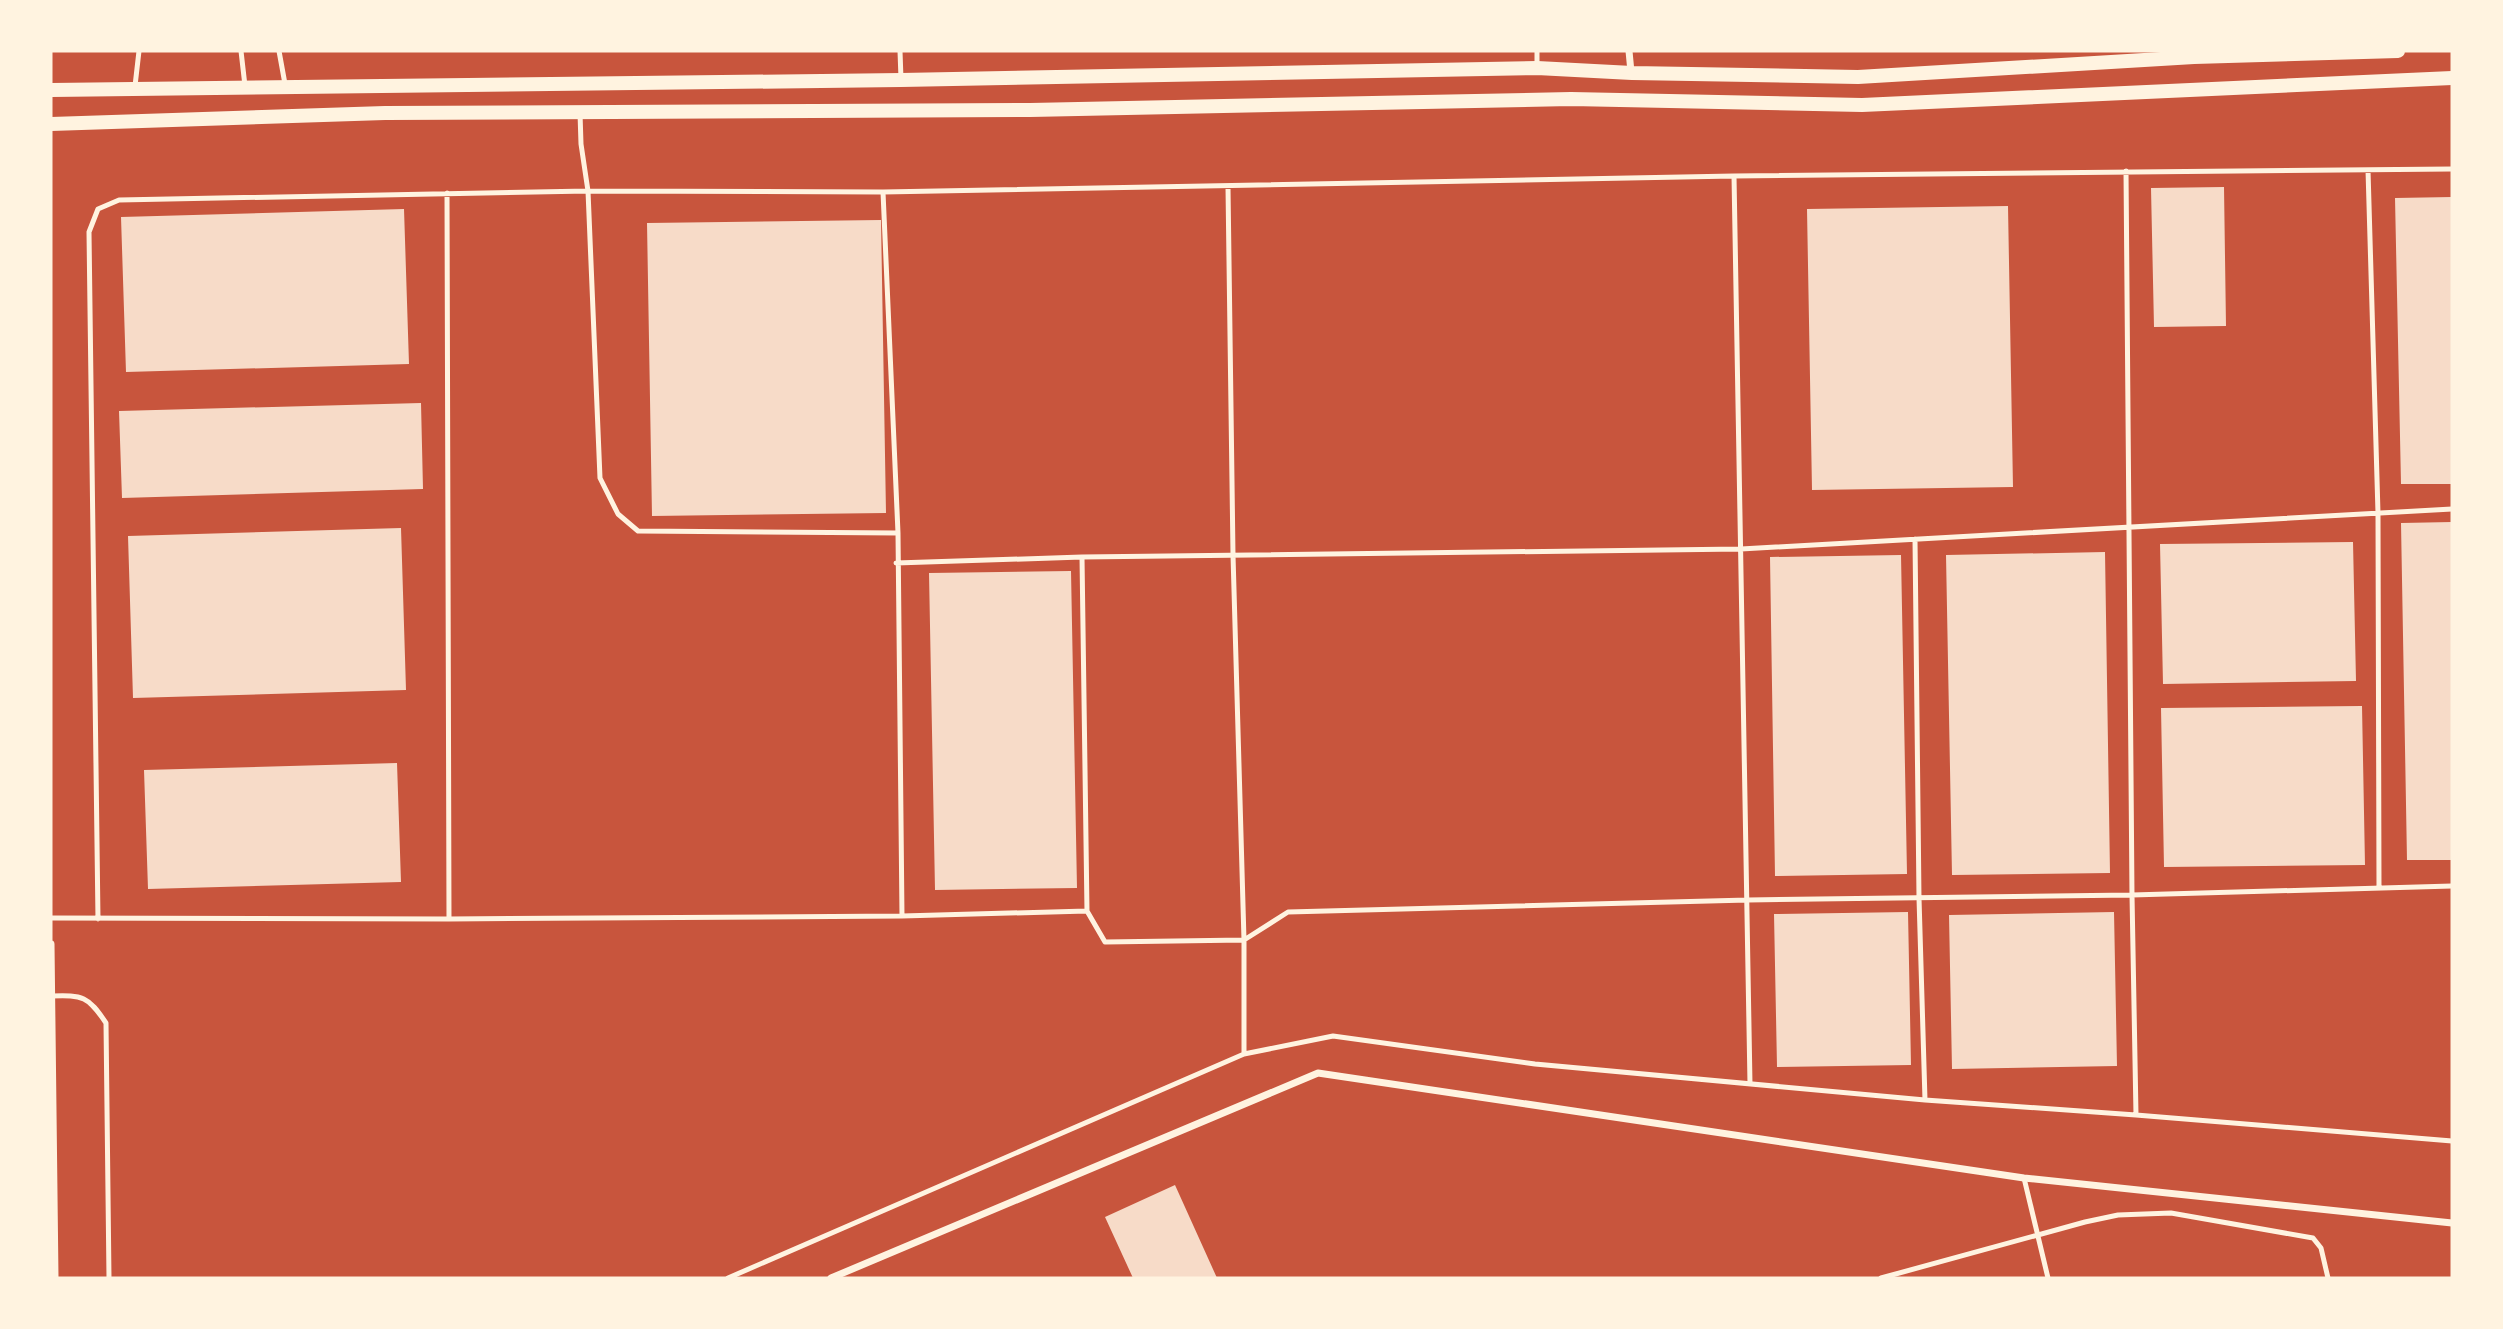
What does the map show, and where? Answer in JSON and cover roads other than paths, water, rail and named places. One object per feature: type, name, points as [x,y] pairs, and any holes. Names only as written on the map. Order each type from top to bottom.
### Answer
[{"type":"main road","points":[[51,90],[901,80],[1537,68],[1632,73],[1858,77],[2194,54],[2398,51]]},
{"type":"main road","points":[[51,124],[385,113],[1030,110],[1571,99],[1862,105],[2452,78]]},
{"type":"street","points":[[1629,51],[1632,73]]},
{"type":"street","points":[[51,944],[55,1278]]},
{"type":"street","points":[[831,1278],[1318,1073],[2024,1178],[2452,1223]]},
{"type":"lane","points":[[135,89],[139,51]]},
{"type":"lane","points":[[241,51],[245,87]]},
{"type":"lane","points":[[279,51],[286,87]]},
{"type":"lane","points":[[900,51],[901,80]]},
{"type":"lane","points":[[1537,51],[1537,68]]},
{"type":"lane","points":[[580,113],[581,144],[588,191],[600,478],[618,514],[638,531],[898,533]]},
{"type":"lane","points":[[98,919],[89,232],[98,209],[120,200],[588,191],[883,192],[1734,176],[2452,169]]},
{"type":"lane","points":[[2368,170],[2378,513],[2379,887]]},
{"type":"lane","points":[[2126,171],[2136,1115]]},
{"type":"lane","points":[[1734,176],[1751,1084]]},
{"type":"lane","points":[[1228,187],[1233,555],[1244,940],[1244,1054]]},
{"type":"lane","points":[[883,192],[898,533],[896,563],[902,916]]},
{"type":"lane","points":[[447,193],[449,919]]},
{"type":"lane","points":[[896,563],[1082,557],[1741,549],[2452,509]]},
{"type":"lane","points":[[1915,540],[1924,1100]]},
{"type":"lane","points":[[1082,557],[1087,911],[1105,942],[1244,940],[1288,912],[2452,886]]},
{"type":"lane","points":[[51,918],[902,916],[1087,911]]},
{"type":"lane","points":[[51,996],[78,995],[93,1003],[106,1023],[109,1278]]},
{"type":"lane","points":[[728,1278],[1244,1054],[1333,1036],[1535,1064],[1924,1100],[2452,1141]]},
{"type":"lane","points":[[2024,1178],[2048,1278]]},
{"type":"lane","points":[[1881,1278],[2118,1214],[2171,1213],[2313,1238],[2321,1248],[2328,1278]]}]
